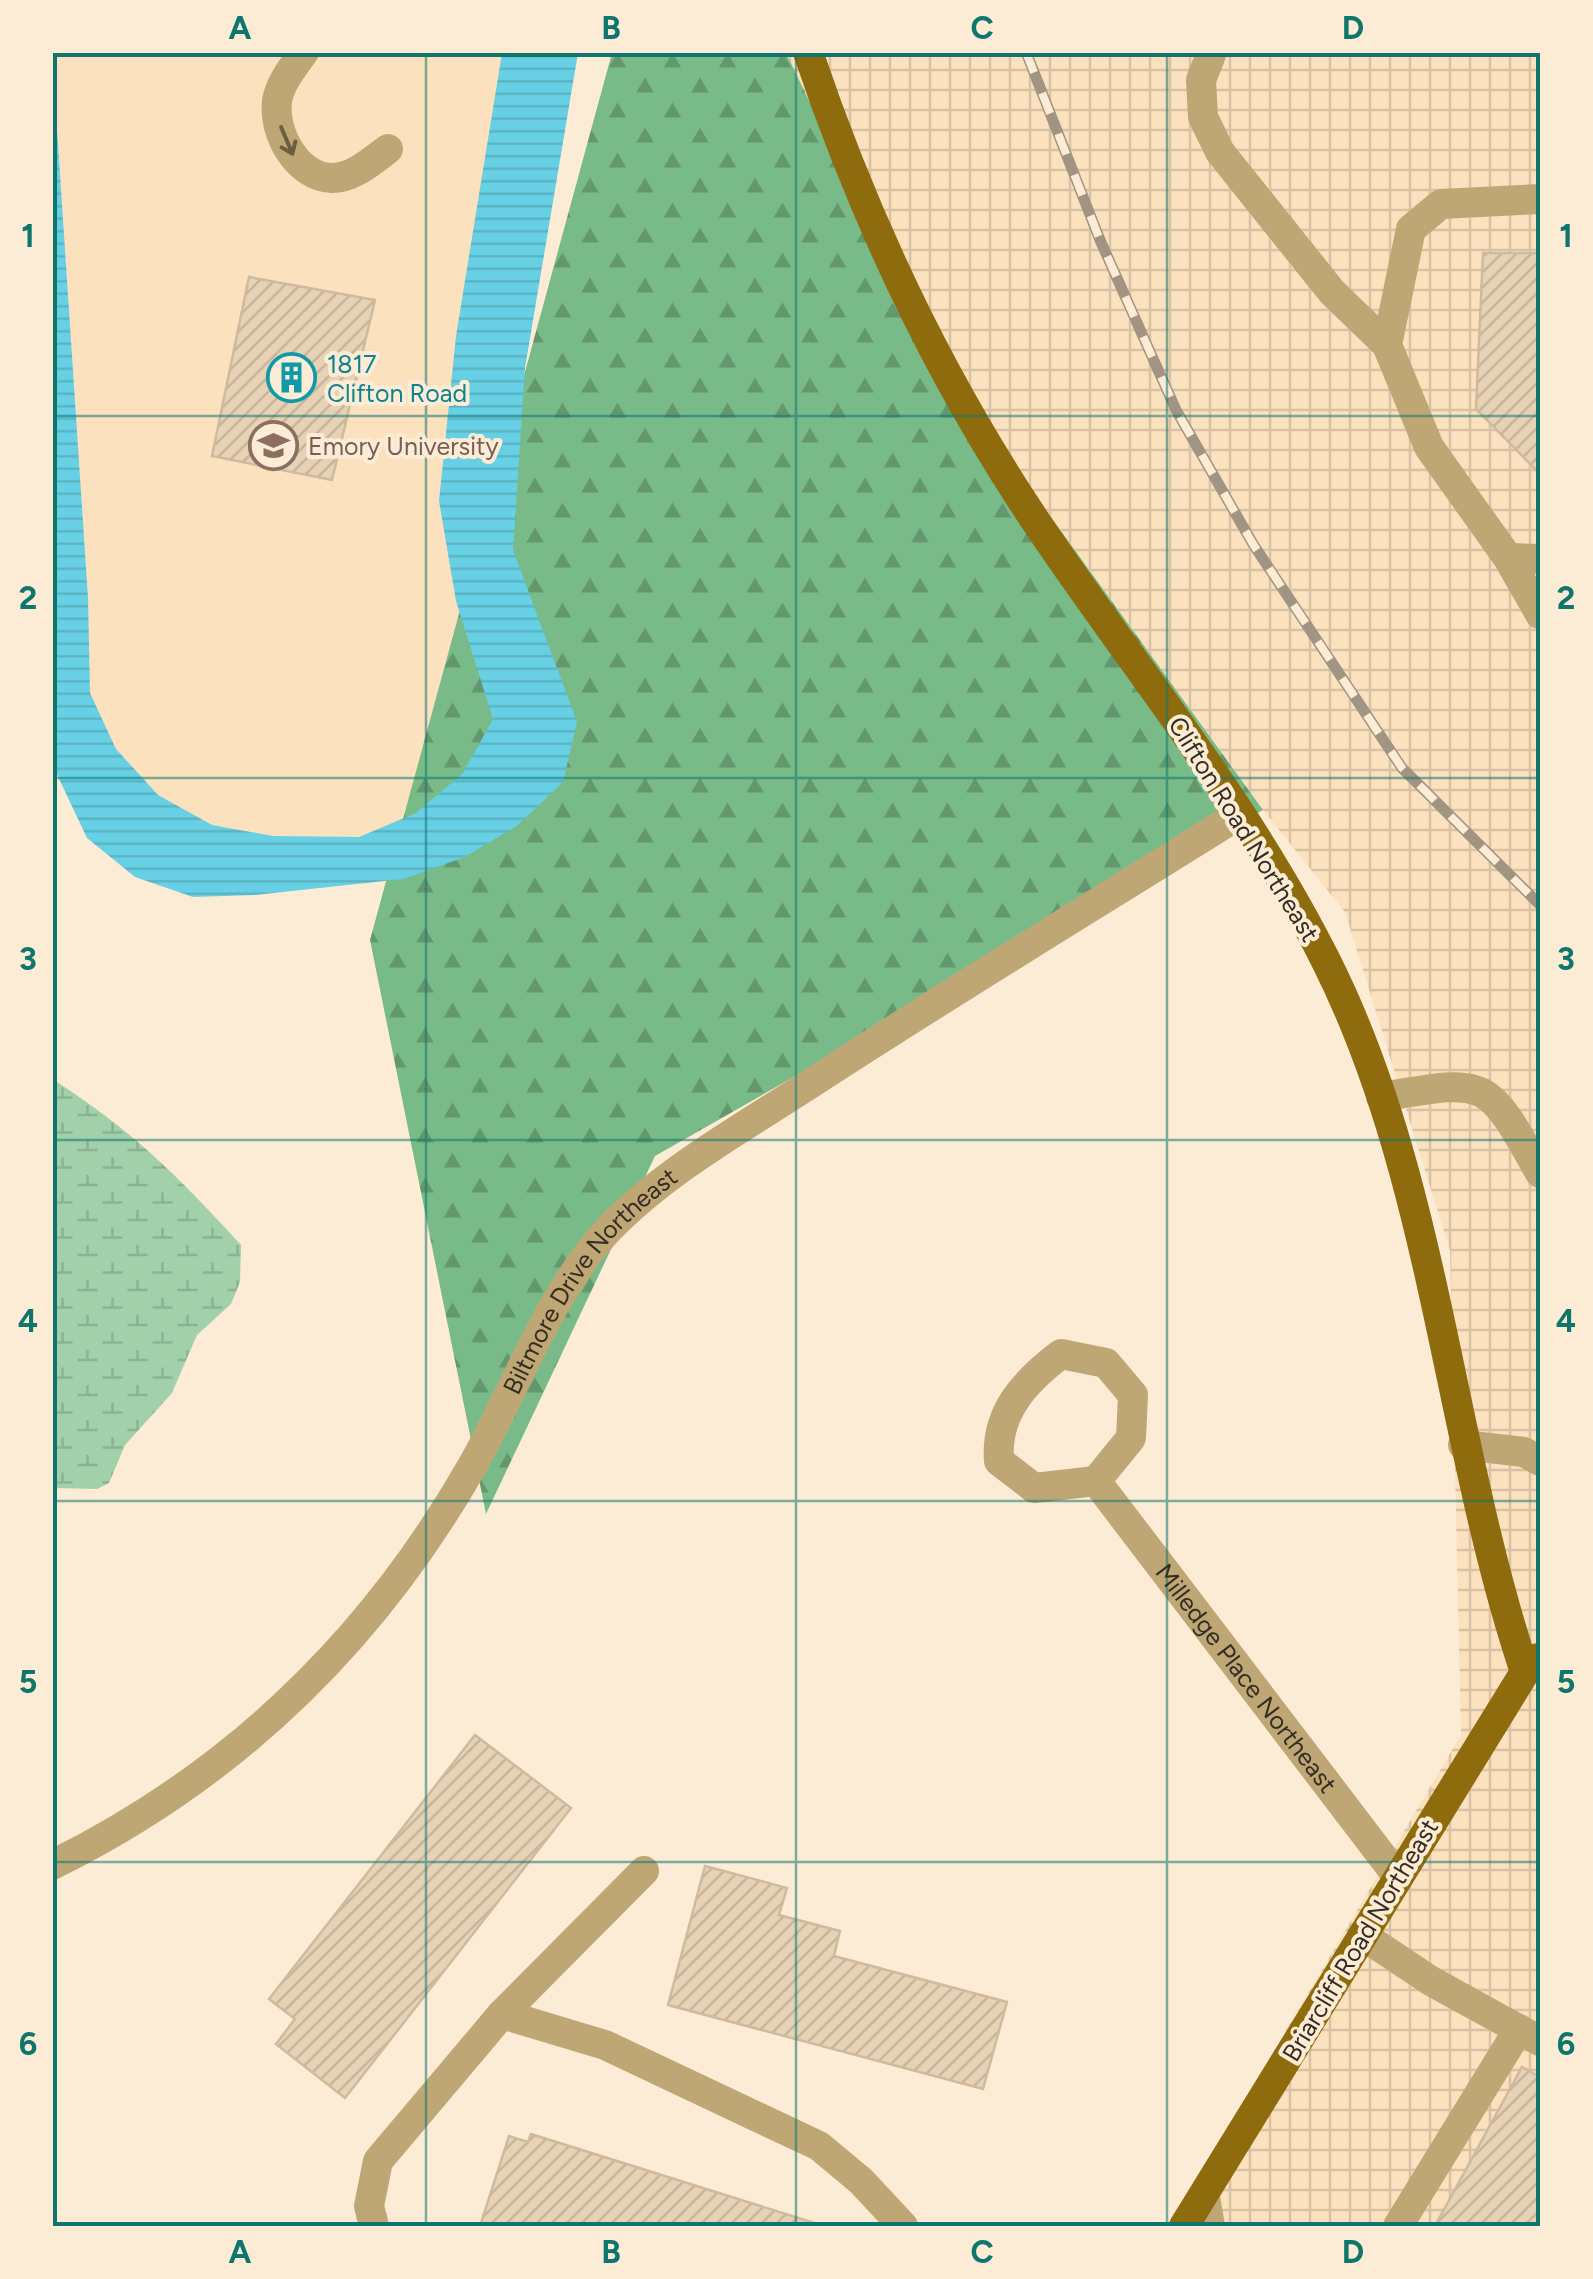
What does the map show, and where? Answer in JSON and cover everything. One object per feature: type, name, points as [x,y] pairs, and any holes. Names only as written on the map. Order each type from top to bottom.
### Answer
[{"type":"main road","name":"Clifton Road Northeast","points":[[808,52],[834,129],[888,257],[976,427],[1044,534],[1240,814],[1328,964],[1380,1098],[1412,1214],[1497,1588],[1535,1671]]},
{"type":"main road","name":"Briarcliff Road Northeast","points":[[1184,2226],[1207,2212],[1362,1935],[1535,1671]]},
{"type":"street","points":[[304,52],[288,75],[277,102],[281,136],[298,164],[330,178],[360,170],[388,149]]},
{"type":"street","points":[[1212,52],[1201,80],[1203,117],[1220,152],[1332,292],[1387,344],[1428,447],[1508,558],[1540,614]]},
{"type":"street","points":[[1387,344],[1411,228],[1440,204],[1540,199]]},
{"type":"street","points":[[1508,558],[1540,558]]},
{"type":"street","name":"Biltmore Drive Northeast","points":[[52,1865],[89,1847],[206,1770],[293,1700],[346,1648],[434,1530],[574,1276],[628,1211],[739,1130],[939,1000],[1240,814]]},
{"type":"street","points":[[1380,1098],[1462,1084],[1488,1094],[1516,1128],[1540,1173]]},
{"type":"street","points":[[1061,1354],[1106,1362],[1134,1395],[1132,1438],[1096,1481],[1034,1488],[999,1461],[997,1436],[1025,1382],[1061,1354]]},
{"type":"street","points":[[1463,1445],[1524,1452],[1540,1462]]},
{"type":"street","name":"Milledge Place Northeast","points":[[1096,1481],[1398,1877]]},
{"type":"street","points":[[374,2226],[369,2206],[378,2161],[502,2014],[644,1871]]},
{"type":"street","points":[[1362,1935],[1431,1981],[1530,2035],[1398,2226]]},
{"type":"street","points":[[502,2014],[605,2044],[819,2146],[861,2180],[903,2226]]},
{"type":"shaded area","name":"Emory University","points":[[52,53],[544,53],[497,364],[509,766],[323,866],[114,797],[52,623]]},
{"type":"shaded area","points":[[786,53],[1540,53],[1540,2226],[1170,2226],[1461,1735],[1450,1251],[1345,912],[1263,810],[930,349]]},
{"type":"green space","points":[[612,53],[786,53],[930,350],[1263,810],[655,1156],[486,1514],[370,940]]},
{"type":"green space","points":[[52,1079],[153,1155],[241,1245],[240,1282],[231,1304],[197,1335],[172,1393],[125,1445],[109,1483],[97,1489],[53,1488]]},
{"type":"water","points":[[52,53],[88,598],[90,693],[116,749],[158,795],[212,825],[273,836],[359,837],[416,813],[463,773],[493,719],[456,601],[439,501],[456,336],[502,53],[578,53],[525,368],[513,550],[577,722],[563,782],[518,825],[465,857],[403,879],[255,895],[193,897],[135,877],[87,838],[52,764]]},
{"type":"building","points":[[1483,253],[1540,253],[1540,474],[1476,409]]},
{"type":"building","name":"1817 Clifton Road","points":[[249,277],[375,300],[332,480],[212,456]]},
{"type":"building","points":[[475,1735],[571,1808],[345,2098],[276,2044],[295,2019],[269,1999]]},
{"type":"building","points":[[705,1866],[787,1888],[779,1915],[840,1931],[834,1956],[1007,2002],[983,2089],[668,2005]]},
{"type":"building","points":[[1522,2067],[1540,2077],[1540,2226],[1435,2226]]},
{"type":"building","points":[[531,2134],[824,2226],[480,2226],[509,2136],[528,2142]]},
{"type":"railway","points":[[1026,52],[1100,240],[1176,410],[1253,544],[1402,768],[1540,905]]},
{"type":"place","name":"1817 Clifton Road","points":[[292,378]]},
{"type":"place","name":"Emory University","points":[[273,446]]}]
